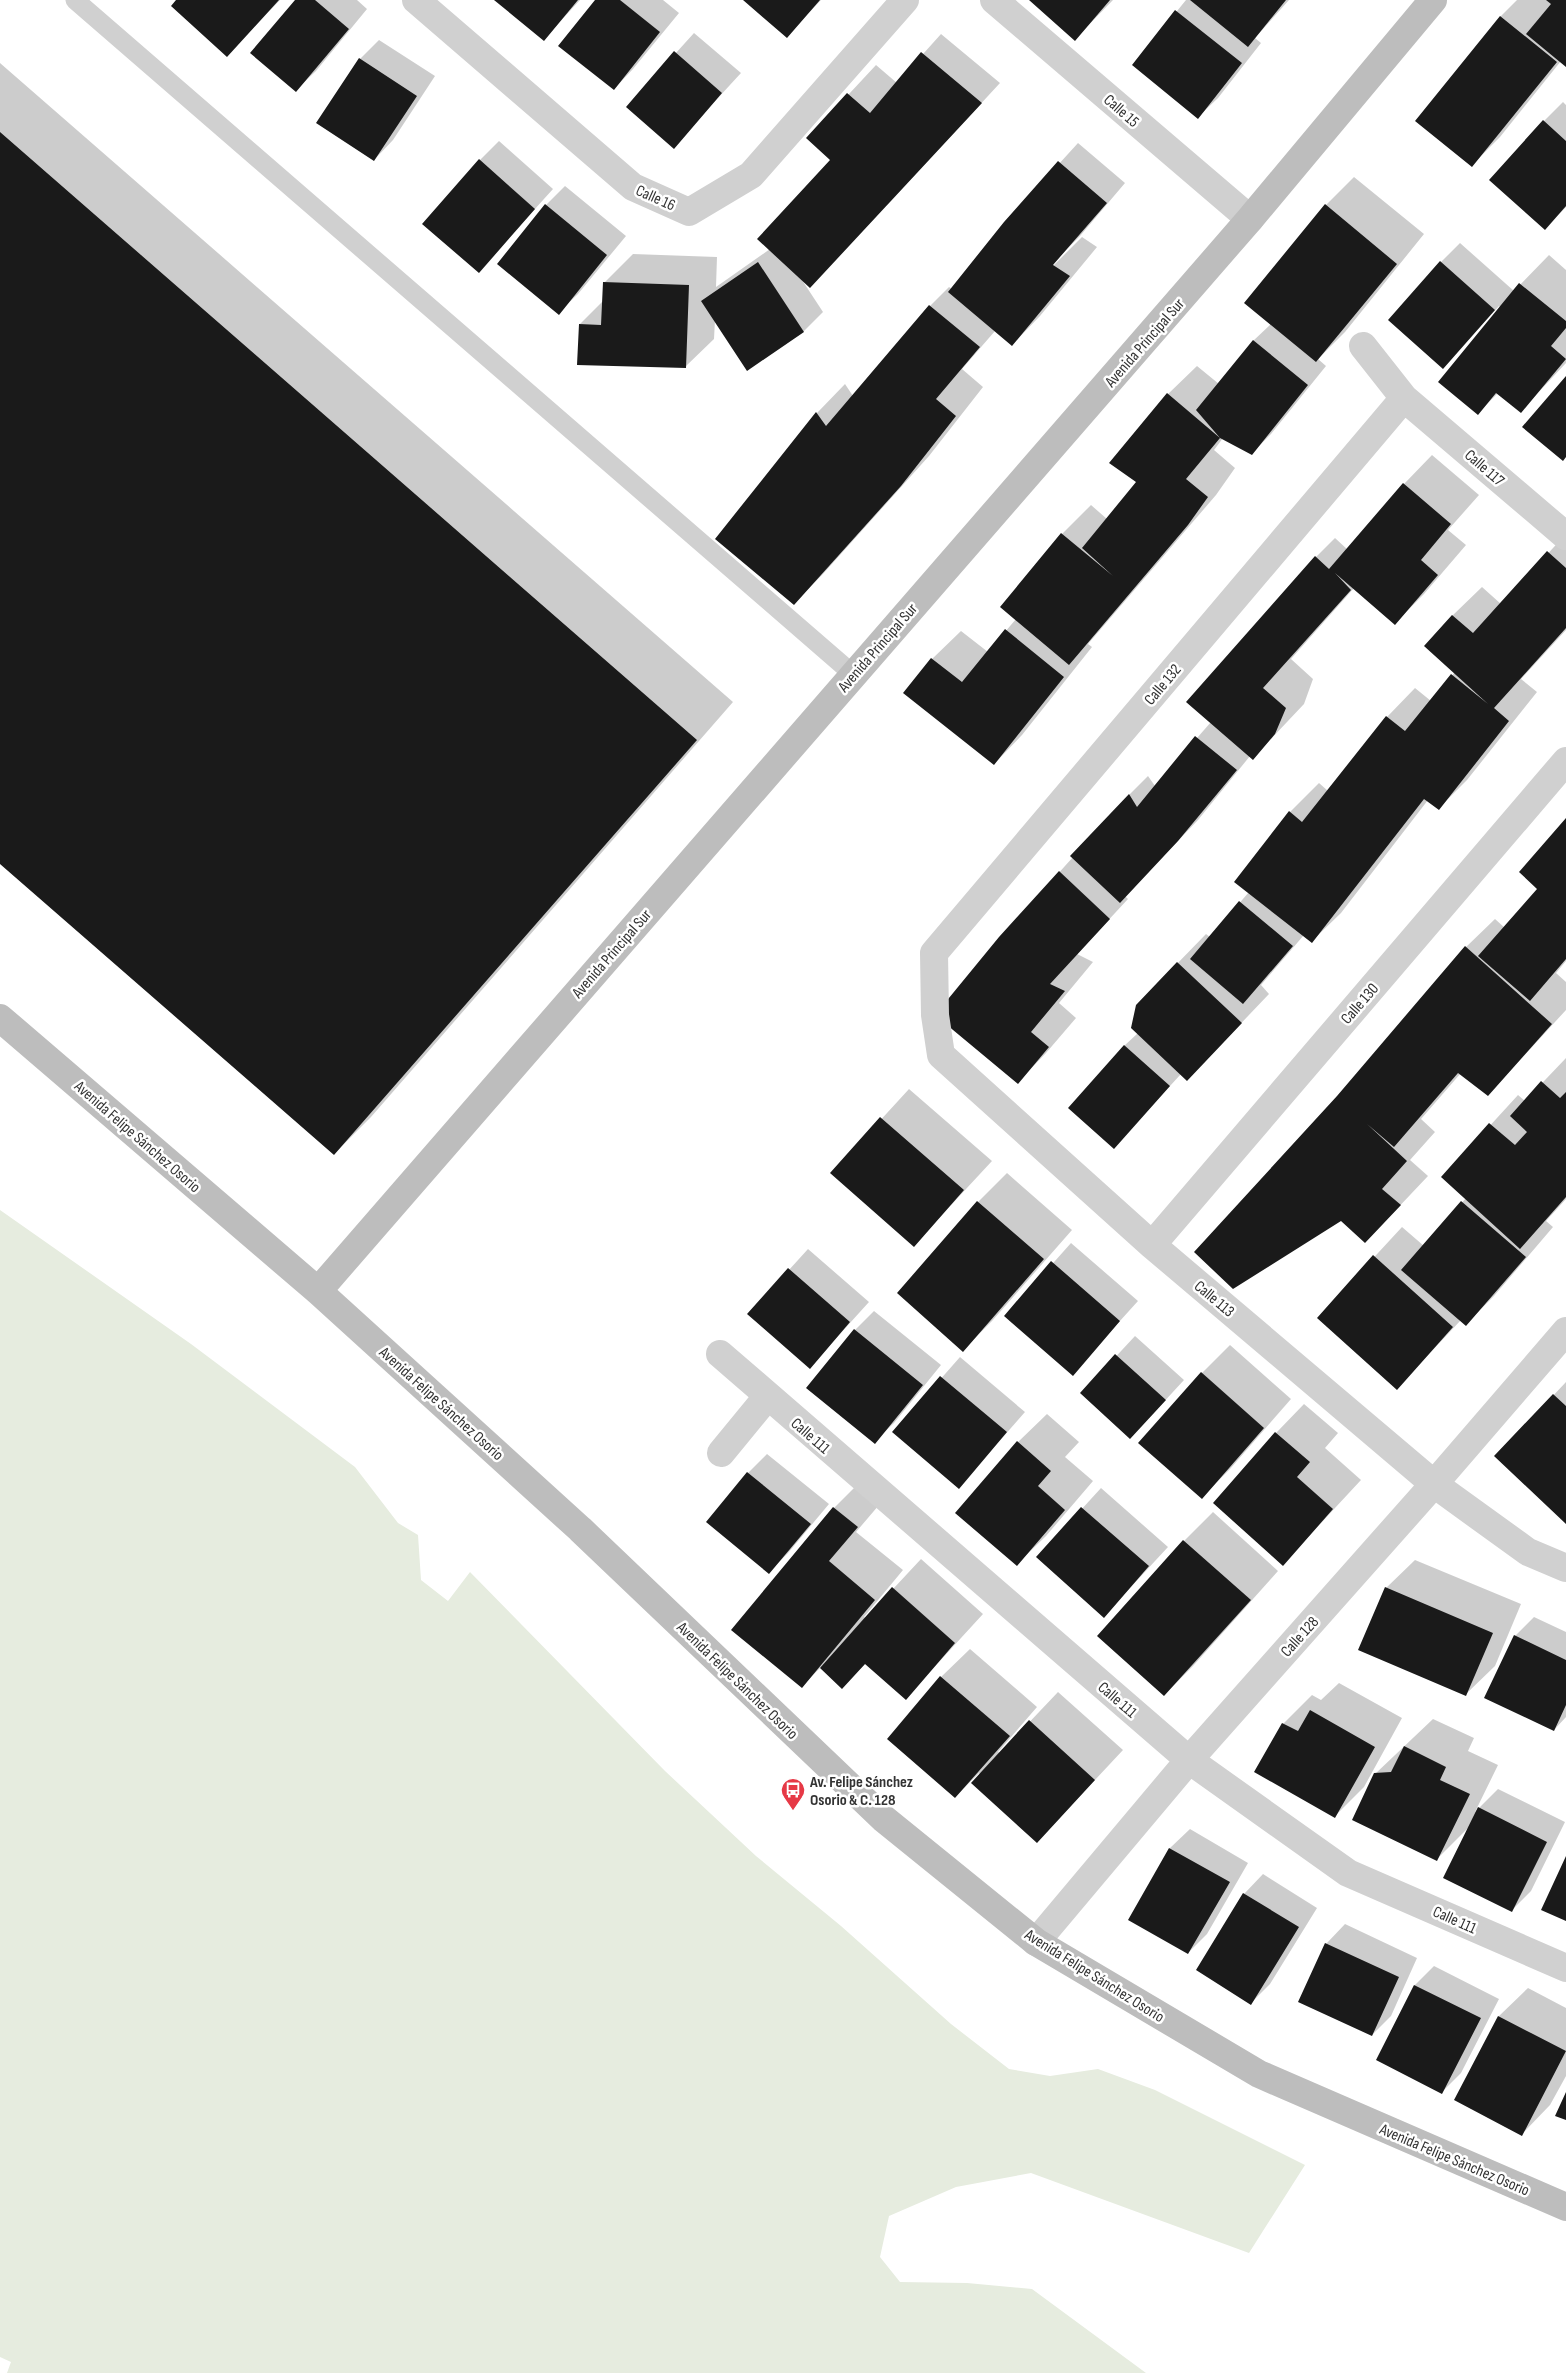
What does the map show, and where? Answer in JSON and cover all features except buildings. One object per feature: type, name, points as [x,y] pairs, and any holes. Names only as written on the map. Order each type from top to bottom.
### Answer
[{"type":"street","name":"Calle 16","points":[[416,0],[633,187],[689,212],[751,175],[905,0]]},
{"type":"street","name":"Calle 15","points":[[994,0],[1250,219]]},
{"type":"street","name":"Avenida Principal Sur","points":[[318,1290],[1250,219],[1432,0]]},
{"type":"street","name":"Calle 117","points":[[1363,346],[1404,398],[1566,536]]},
{"type":"street","name":"Calle 132","points":[[935,976],[934,953],[1404,398]]},
{"type":"street","name":"Calle 130","points":[[1152,1245],[1566,761]]},
{"type":"street","name":"Calle 113","points":[[935,976],[935,1015],[941,1055],[1152,1245],[1434,1484],[1528,1552],[1566,1568]]},
{"type":"street","name":"Avenida Felipe Sánchez Osorio","points":[[0,1018],[318,1290],[580,1529],[884,1819],[1036,1942],[1259,2074],[1566,2208]]},
{"type":"street","name":"Calle 128","points":[[1036,1942],[1189,1760],[1434,1484],[1566,1331]]},
{"type":"street","name":"Calle 111","points":[[720,1354],[767,1397],[1189,1760],[1348,1873],[1566,1968]]},
{"type":"street","points":[[721,1452],[767,1397]]},
{"type":"lane","points":[[75,0],[854,674]]},
{"type":"shaded area","points":[[0,1210],[191,1344],[355,1467],[398,1523],[418,1535],[421,1580],[448,1601],[470,1572],[665,1771],[756,1856],[841,1926],[951,2024],[1009,2069],[1050,2076],[1098,2069],[1155,2090],[1305,2165],[1249,2253],[1031,2173],[956,2187],[889,2216],[880,2257],[900,2282],[967,2283],[1032,2289],[1146,2373],[7,2373],[11,2362],[0,2357]]},
{"type":"place","name":"Av. Felipe Sánchez Osorio & C. 128","points":[[793,1811]]}]
